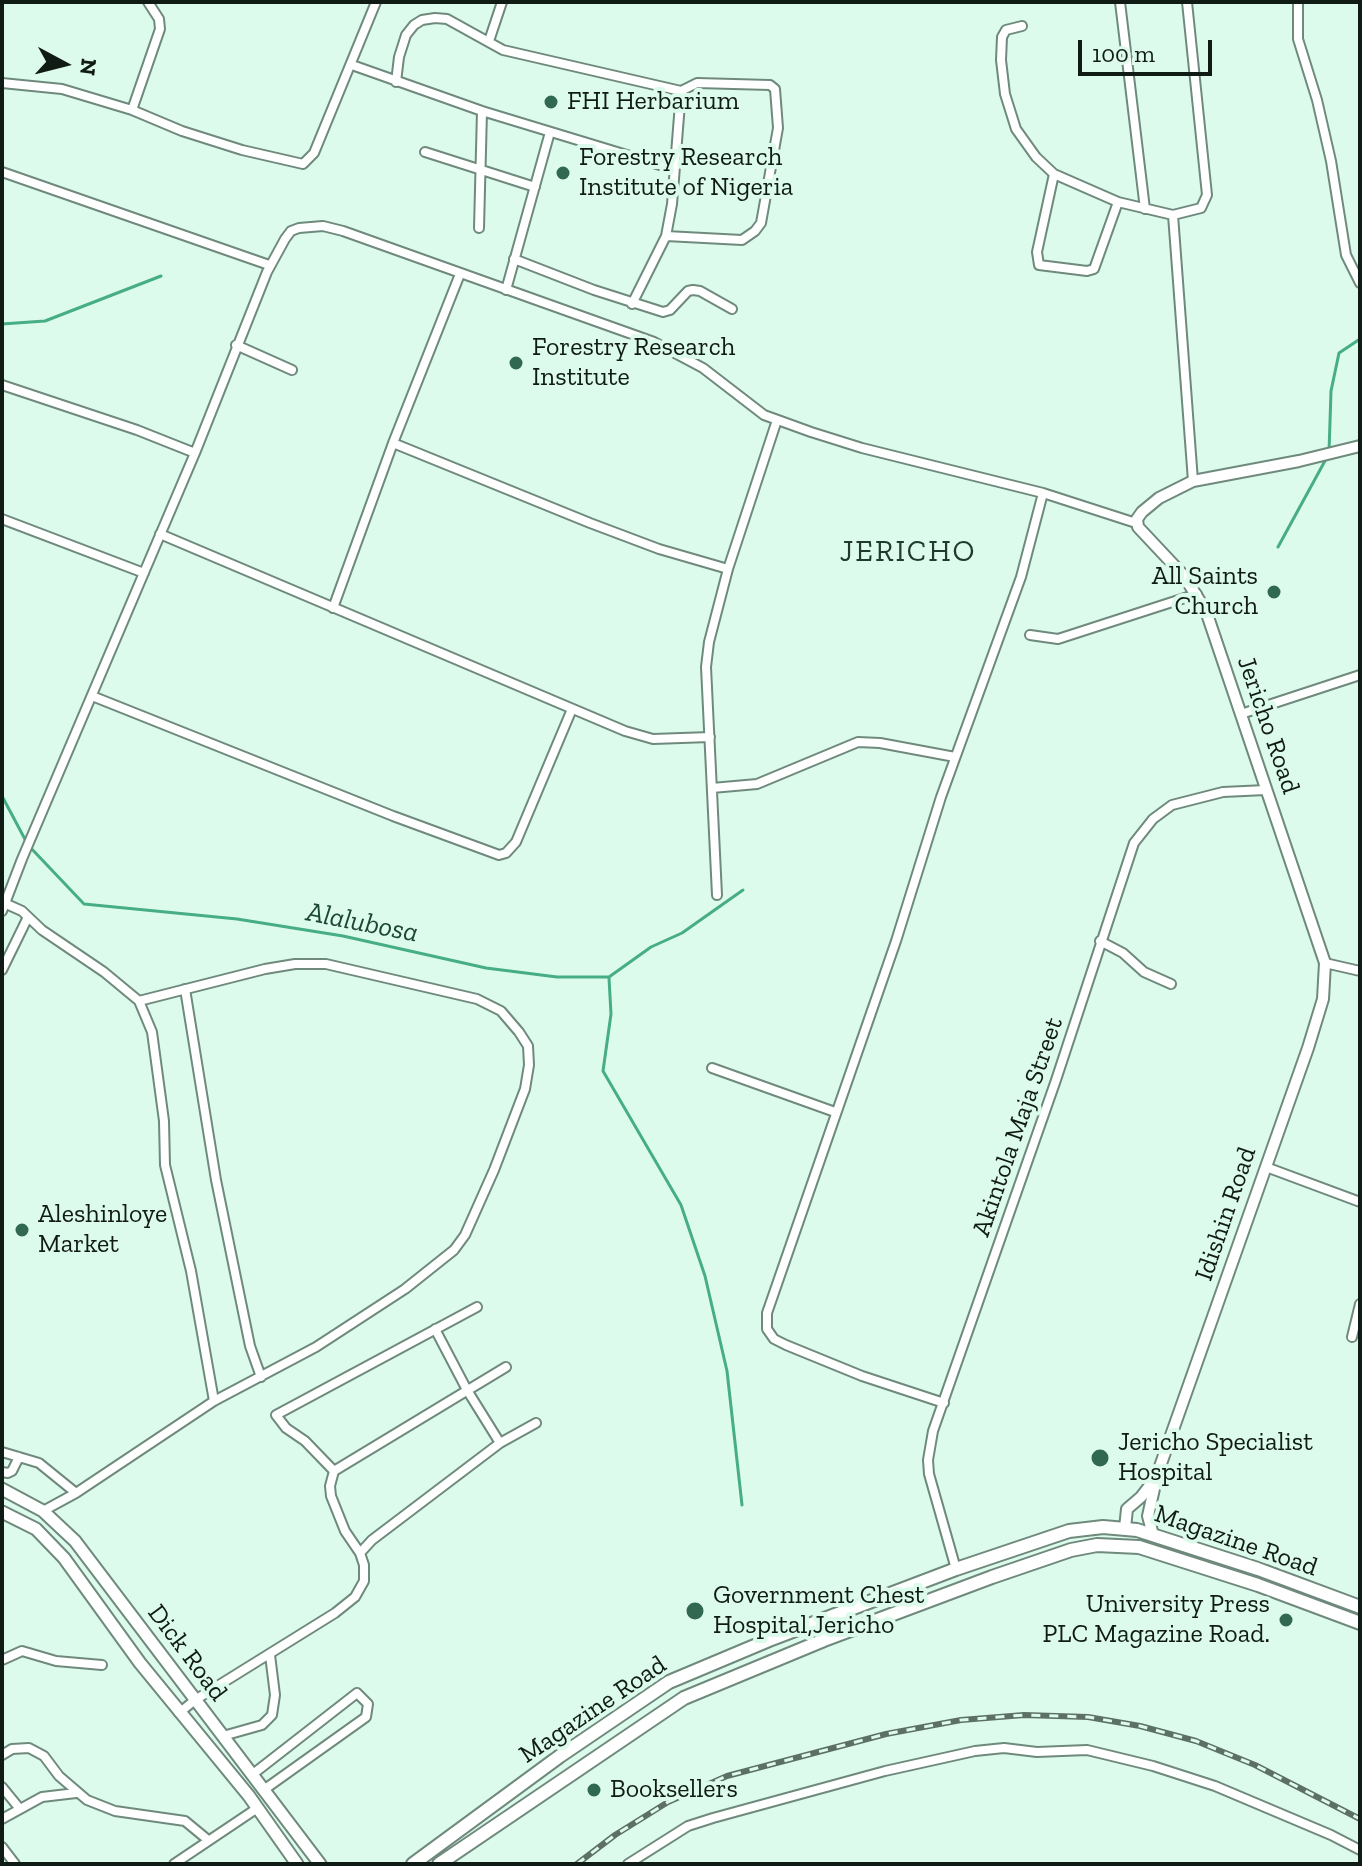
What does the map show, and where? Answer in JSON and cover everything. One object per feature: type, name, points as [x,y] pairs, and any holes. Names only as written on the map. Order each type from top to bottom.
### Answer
[{"type":"main road","name":"Dick Road","points":[[2,1489],[43,1511],[75,1541],[320,1864]]},
{"type":"main road","name":"Dick Road","points":[[2,1512],[36,1529],[64,1558],[295,1863]]},
{"type":"main road","name":"Magazine Road","points":[[413,1864],[654,1691],[722,1659],[956,1569],[1069,1531],[1125,1528],[1153,1535],[1360,1607]]},
{"type":"main road","name":"Magazine Road","points":[[439,1864],[684,1698],[824,1640],[1037,1561],[1089,1546],[1110,1544],[1139,1547],[1360,1623]]},
{"type":"main road","points":[[820,1622],[824,1640]]},
{"type":"street","points":[[132,110],[160,29],[159,19],[148,2]]},
{"type":"street","points":[[2,83],[62,89],[132,110],[182,131],[242,150],[303,164],[314,153],[376,2]]},
{"type":"street","points":[[489,41],[502,2]]},
{"type":"street","points":[[1120,2],[1145,209]]},
{"type":"street","points":[[1022,26],[1006,30],[1002,37],[1001,60],[1005,94],[1016,129],[1036,157],[1054,174],[1118,202],[1173,215],[1201,208],[1207,200],[1187,2]]},
{"type":"street","points":[[1298,2],[1301,53],[1317,100],[1331,161],[1346,255],[1360,283]]},
{"type":"street","points":[[396,82],[399,57],[406,35],[414,25],[422,20],[447,19],[503,50],[681,91],[697,83],[770,85],[775,89],[777,99],[778,128],[761,223],[742,240],[666,236]]},
{"type":"street","points":[[352,65],[482,111],[673,169]]},
{"type":"street","points":[[632,304],[666,236],[672,204],[681,91]]},
{"type":"street","points":[[479,228],[482,111]]},
{"type":"street","points":[[506,290],[550,132]]},
{"type":"street","points":[[425,152],[535,187]]},
{"type":"street","points":[[2,172],[269,265]]},
{"type":"street","points":[[1054,174],[1037,252],[1039,265],[1087,271],[1094,269],[1118,202]]},
{"type":"street","points":[[1173,215],[1193,481]]},
{"type":"street","points":[[214,1401],[191,1271],[168,1185],[163,1146],[164,1121],[152,1032],[139,1001],[104,972],[27,919],[22,911],[3,906],[195,453],[269,265],[291,231],[314,225],[343,231],[680,354],[752,407],[777,420],[862,448],[1043,493],[1136,523],[1142,512],[1159,498],[1193,481],[1360,446]]},
{"type":"street","points":[[514,259],[632,304],[663,312],[670,310],[688,291],[693,290],[732,309]]},
{"type":"street","points":[[333,608],[393,443],[460,274]]},
{"type":"street","points":[[236,345],[292,370]]},
{"type":"street","points":[[2,385],[137,430],[195,453]]},
{"type":"street","points":[[717,895],[706,667],[713,618],[777,420]]},
{"type":"street","points":[[393,443],[631,538],[728,569]]},
{"type":"street","points":[[944,1403],[802,1353],[774,1339],[767,1329],[767,1313],[896,941],[955,757],[1021,577],[1043,493]]},
{"type":"street","points":[[2,519],[144,573]]},
{"type":"street","name":"Jericho Road","points":[[1136,523],[1184,576],[1206,611],[1325,963]]},
{"type":"street","points":[[160,534],[625,731],[653,739],[710,737]]},
{"type":"street","points":[[1030,635],[1058,639],[1197,594]]},
{"type":"street","points":[[1241,714],[1360,675]]},
{"type":"street","points":[[92,696],[420,827],[499,855],[511,848],[520,834],[572,709]]},
{"type":"street","points":[[712,788],[757,784],[858,742],[955,757]]},
{"type":"street","name":"Akintola Maja Street","points":[[956,1569],[929,1474],[933,1431],[1078,1015],[1134,843],[1160,812],[1190,799],[1223,792],[1266,790]]},
{"type":"street","points":[[2,970],[27,919]]},
{"type":"street","points":[[1100,941],[1123,953],[1144,972],[1171,984]]},
{"type":"street","points":[[1325,963],[1360,971]]},
{"type":"street","name":"Idishin Road","points":[[1157,1475],[1317,1019],[1323,999],[1325,963]]},
{"type":"street","points":[[43,1511],[76,1493],[214,1401],[316,1347],[405,1289],[454,1250],[465,1235],[494,1170],[525,1089],[528,1046],[501,1011],[477,999],[326,964],[295,964],[265,969],[139,1001]]},
{"type":"street","points":[[185,989],[216,1180],[250,1346],[261,1377]]},
{"type":"street","points":[[712,1068],[835,1112]]},
{"type":"street","points":[[1266,1167],[1360,1202]]},
{"type":"street","points":[[1352,1337],[1360,1304]]},
{"type":"street","points":[[334,1471],[305,1441],[286,1428],[276,1415],[477,1307]]},
{"type":"street","points":[[435,1329],[467,1390],[500,1443]]},
{"type":"street","points":[[179,1713],[355,1597],[364,1581],[364,1565],[345,1531],[331,1496],[334,1471],[506,1367]]},
{"type":"street","points":[[360,1553],[372,1540],[500,1443],[536,1423]]},
{"type":"street","points":[[2,1452],[48,1468],[76,1493]]},
{"type":"street","points":[[2,1472],[12,1471],[19,1457]]},
{"type":"street","points":[[1125,1528],[1127,1509],[1141,1497],[1157,1475]]},
{"type":"street","points":[[1153,1535],[1148,1516],[1157,1475]]},
{"type":"street","points":[[2,1660],[22,1651],[56,1661],[102,1665]]},
{"type":"street","points":[[223,1736],[262,1725],[272,1715],[275,1695],[270,1655]]},
{"type":"street","points":[[253,1774],[357,1693],[368,1704],[366,1717],[265,1789]]},
{"type":"street","points":[[2,1755],[21,1748],[38,1752],[87,1800],[115,1811],[185,1821],[208,1840]]},
{"type":"street","points":[[628,1864],[688,1826],[713,1818],[885,1771],[975,1751],[1004,1748],[1037,1752],[1087,1750],[1153,1766],[1215,1786],[1360,1850]]},
{"type":"street","points":[[2,1787],[20,1809]]},
{"type":"street","points":[[2,1819],[42,1797],[77,1793]]},
{"type":"street","points":[[174,1864],[256,1809]]},
{"type":"street","points":[[2,1847],[15,1864]]},
{"type":"waterway","points":[[2,324],[45,321],[161,276]]},
{"type":"waterway","points":[[1329,452],[1331,391],[1339,353],[1360,339]]},
{"type":"waterway","points":[[1278,547],[1326,459]]},
{"type":"waterway","name":"Alalubosa","points":[[2,796],[28,845],[84,904],[237,919],[343,936],[486,968],[557,977],[609,977],[651,947],[682,933],[743,890]]},
{"type":"waterway","points":[[609,978],[611,1014],[603,1071],[681,1205],[705,1276],[727,1371],[742,1505]]},
{"type":"railway","points":[[577,1864],[615,1835],[668,1802],[727,1776],[886,1734],[961,1720],[1024,1715],[1088,1717],[1140,1726],[1196,1741],[1255,1765],[1360,1819]]},
{"type":"place","name":"FHI Herbarium","points":[[551,102]]},
{"type":"place","name":"Forestry Research Institute of Nigeria","points":[[563,173]]},
{"type":"place","name":"Forestry Research Institute","points":[[516,363]]},
{"type":"place","name":"All Saints Church","points":[[1274,592]]},
{"type":"place","name":"Aleshinloye Market","points":[[22,1230]]},
{"type":"place","name":"Jericho Specialist Hospital","points":[[1100,1458]]},
{"type":"place","name":"Government Chest Hospital,Jericho","points":[[695,1611]]},
{"type":"place","name":"University Press PLC Magazine Road.","points":[[1286,1620]]},
{"type":"place","name":"Booksellers","points":[[594,1790]]},
{"type":"district","name":"JERICHO","points":[[908,552]]}]
